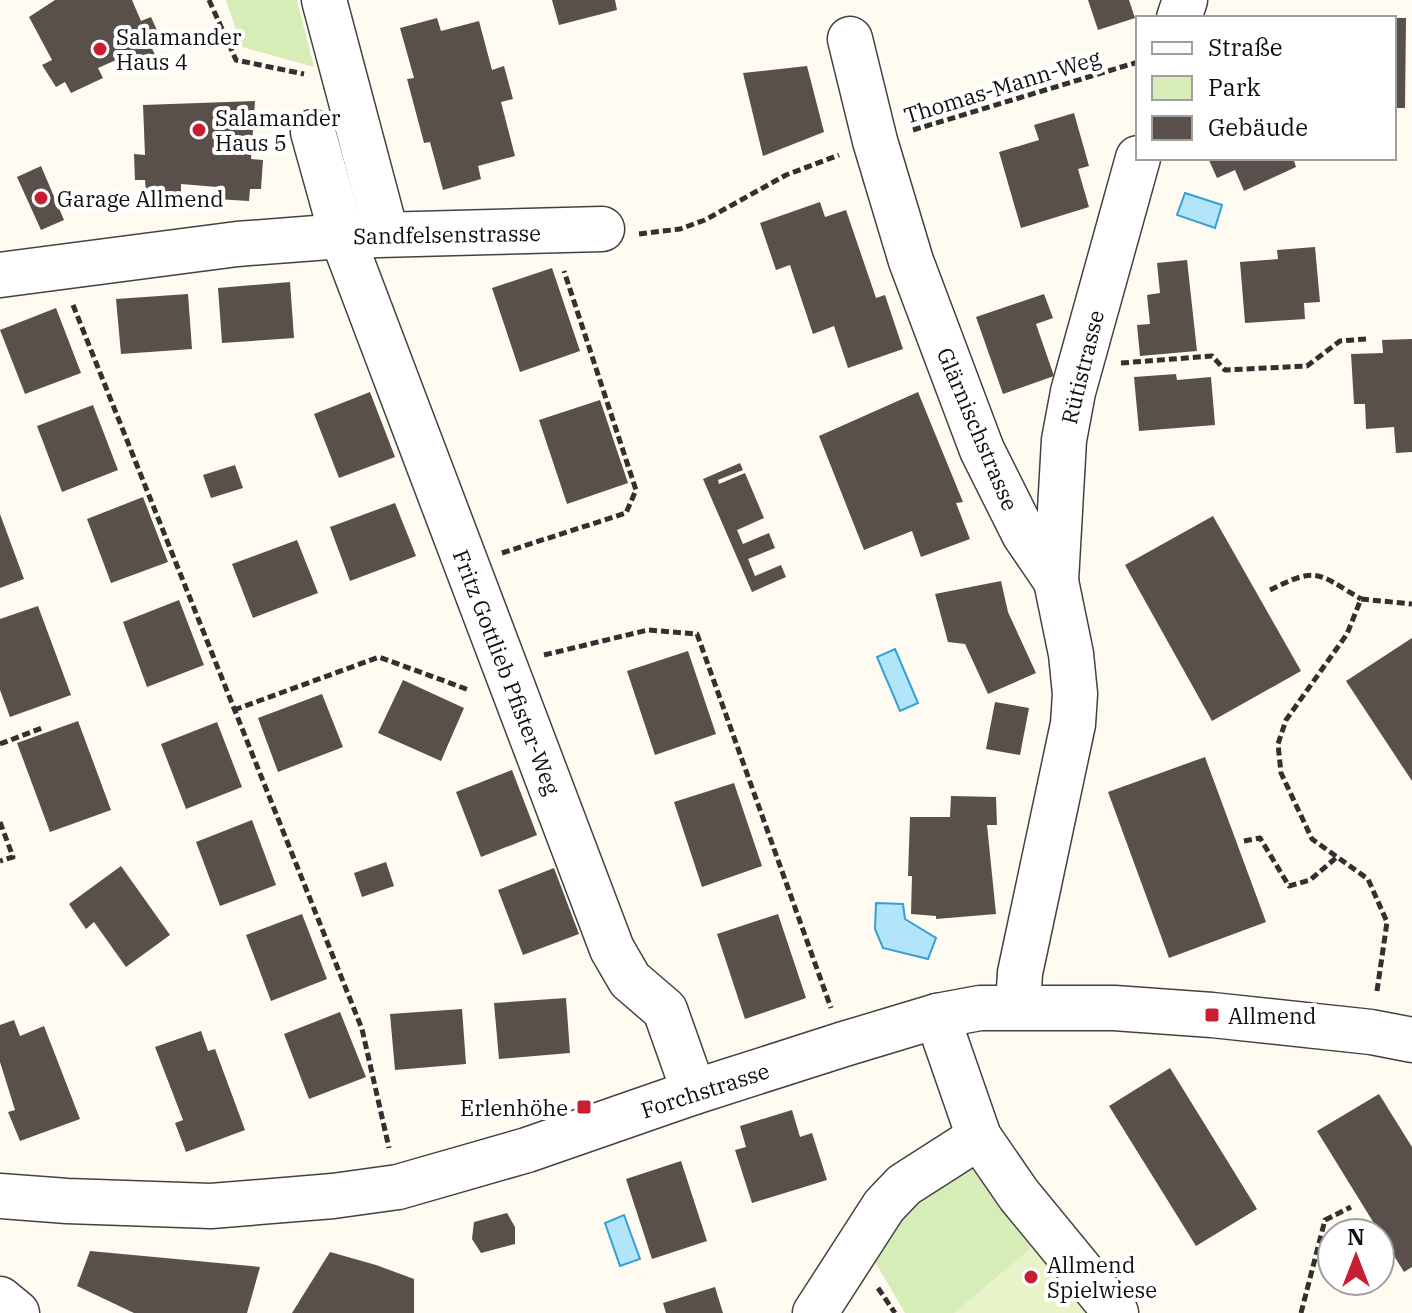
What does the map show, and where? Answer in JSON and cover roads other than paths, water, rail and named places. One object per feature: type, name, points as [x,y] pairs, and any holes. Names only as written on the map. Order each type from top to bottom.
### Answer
[{"type":"street","points":[[324,0],[386,233]]},
{"type":"street","name":"Glärnischstrasse","points":[[850,39],[875,141],[911,261],[982,450],[1024,534],[1056,581],[1071,654],[1075,694],[1073,724],[1020,973],[1018,1006]]},
{"type":"street","name":"Fritz Gottlieb Pfister-Weg","points":[[313,132],[342,236],[612,949],[630,980],[665,1010],[694,1092]]},
{"type":"street","name":"Rütistrasse","points":[[1056,581],[1064,440],[1080,367],[1137,160]]},
{"type":"street","name":"Sandfelsenstrasse","points":[[0,275],[237,244],[386,233],[602,229]]},
{"type":"street","name":"Forchstrasse","points":[[0,1196],[211,1206],[398,1187],[527,1150],[844,1044],[937,1016],[980,1008],[1114,1008],[1212,1015],[1392,1036]]},
{"type":"street","points":[[937,1016],[979,1137],[1019,1195],[1116,1313]]},
{"type":"street","points":[[815,1313],[884,1206],[904,1185],[979,1137]]},
{"type":"street","points":[[0,1299],[17,1313]]},
{"type":"water","points":[[1185,193],[1222,205],[1215,228],[1177,215]]},
{"type":"water","points":[[895,649],[918,703],[900,711],[877,657]]},
{"type":"water","points":[[876,903],[903,904],[905,919],[936,938],[928,959],[883,948],[875,929]]},
{"type":"water","points":[[624,1215],[640,1259],[620,1266],[605,1223]]},
{"type":"place","name":"Salamander Haus 4","points":[[100,49]]},
{"type":"place","name":"Salamander Haus 5","points":[[199,130]]},
{"type":"place","name":"Garage Allmend","points":[[41,198]]},
{"type":"place","name":"Allmend","points":[[1212,1015]]},
{"type":"place","name":"Erlenhöhe","points":[[584,1107]]},
{"type":"place","name":"Allmend Spielwiese","points":[[1031,1277]]}]
